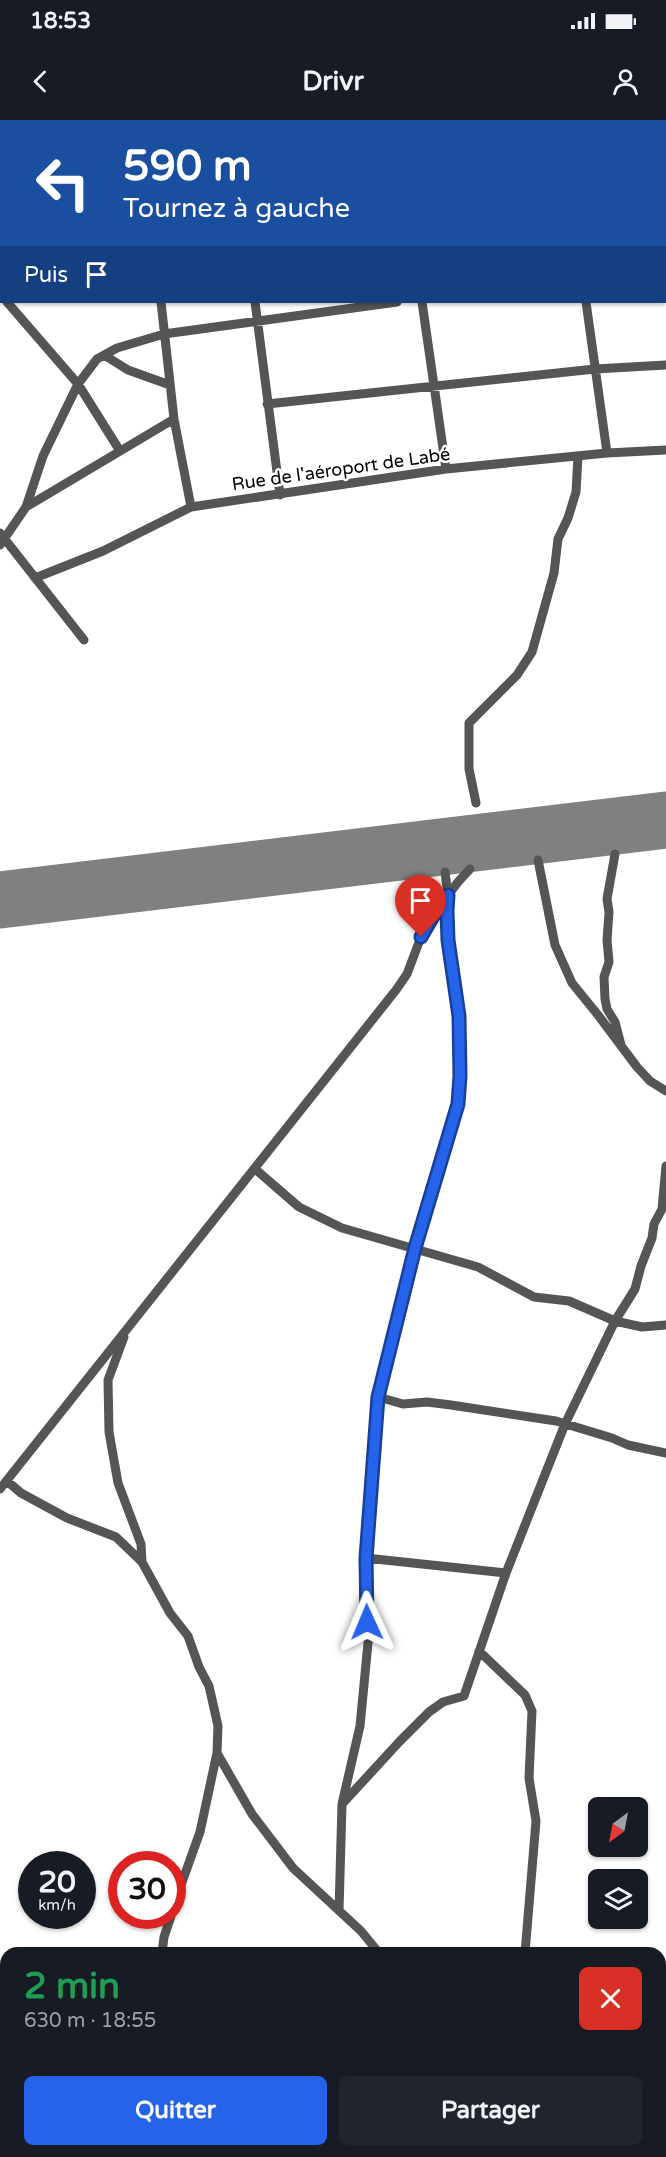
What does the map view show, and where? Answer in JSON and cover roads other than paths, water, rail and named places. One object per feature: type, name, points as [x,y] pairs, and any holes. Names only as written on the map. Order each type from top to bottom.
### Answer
[{"type":"street","points":[[8,303],[78,384],[120,451]]},
{"type":"street","points":[[161,303],[174,419],[190,507]]},
{"type":"street","points":[[255,303],[280,495]]},
{"type":"street","points":[[84,640],[2,539],[26,507],[43,456],[78,384],[97,359],[117,348],[165,334],[390,303]]},
{"type":"street","points":[[422,303],[446,469]]},
{"type":"street","points":[[586,303],[607,453]]},
{"type":"street","points":[[104,355],[128,370],[170,385]]},
{"type":"street","points":[[267,404],[595,369],[666,365]]},
{"type":"street","points":[[26,507],[174,419]]},
{"type":"street","name":"Rue de l'aéroport de Labé","points":[[35,578],[103,551],[190,507],[446,469],[607,453],[666,450]]},
{"type":"street","points":[[476,803],[469,769],[469,723],[517,675],[532,651],[554,573],[558,539],[568,518],[576,492],[578,456]]},
{"type":"street","points":[[615,854],[607,899],[609,962],[604,977],[604,999],[615,1022],[623,1050]]},
{"type":"street","points":[[538,860],[555,945],[563,967],[572,983],[623,1050],[650,1081],[666,1091]]},
{"type":"street","points":[[186,1871],[200,1832],[217,1753],[218,1726],[209,1686],[199,1667],[188,1636],[170,1612],[142,1562],[116,1537],[67,1518],[3,1485],[396,990],[413,960],[421,937],[440,904],[470,869]]},
{"type":"street","points":[[339,1911],[342,1804],[361,1714],[368,1643],[366,1558],[378,1397],[415,1248],[458,1104],[459,1016],[448,940],[446,872]]},
{"type":"street","points":[[342,1804],[429,1712],[443,1702],[464,1696],[506,1573],[565,1424],[615,1321],[635,1289],[640,1266],[652,1238],[654,1224],[662,1209],[666,1166]]},
{"type":"street","points":[[255,1169],[299,1207],[342,1228],[478,1267],[534,1297],[569,1301],[615,1321],[642,1327],[666,1325]]},
{"type":"street","points":[[127,1329],[108,1380],[109,1432],[118,1483],[141,1544],[142,1562]]},
{"type":"street","points":[[378,1397],[403,1404],[428,1402],[565,1424],[628,1445],[666,1453]]},
{"type":"street","points":[[366,1558],[506,1573]]},
{"type":"street","points":[[479,1651],[525,1695],[532,1711],[529,1778],[536,1821],[526,1947]]},
{"type":"street","points":[[217,1753],[252,1814],[293,1868],[361,1931],[374,1947]]},
{"type":"street","points":[[163,1947],[167,1929]]}]
